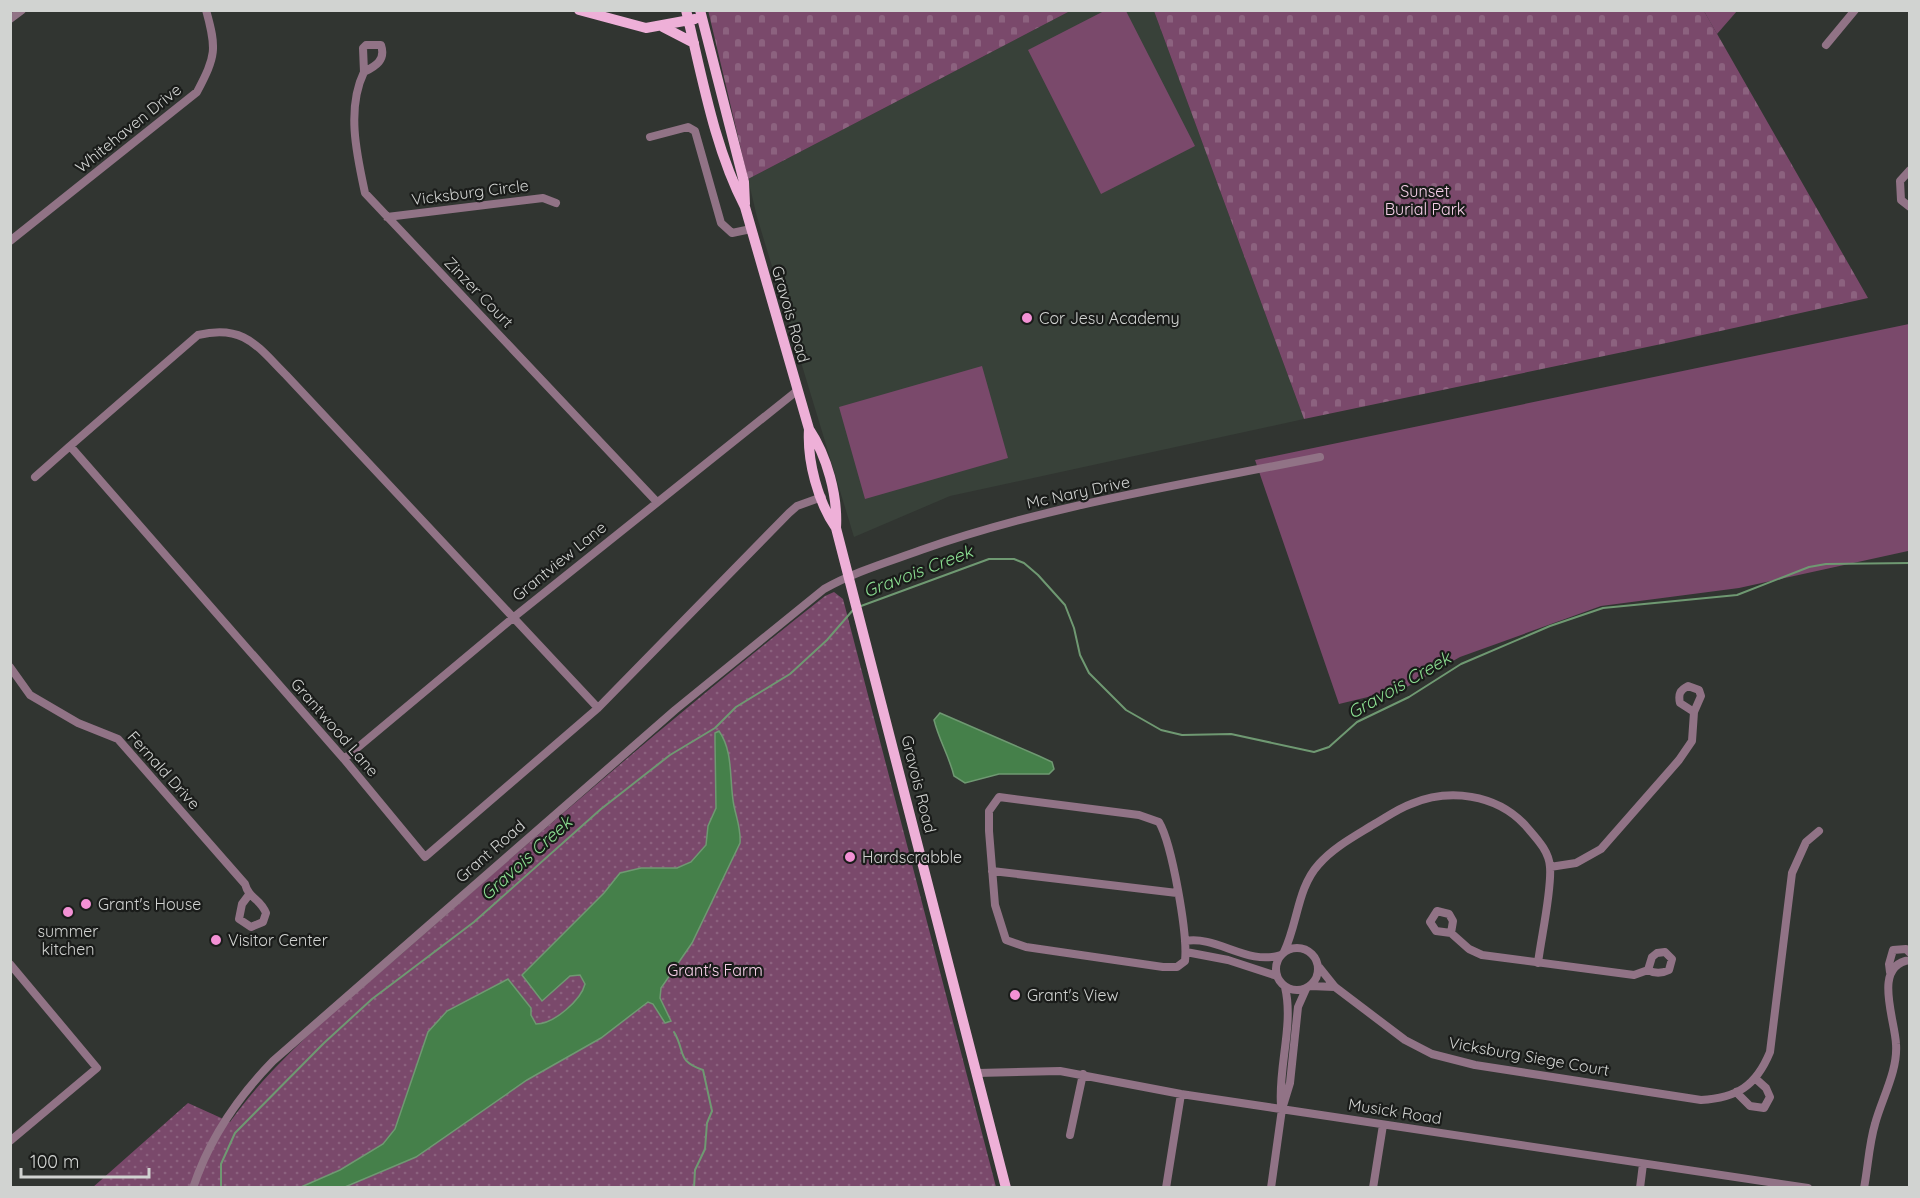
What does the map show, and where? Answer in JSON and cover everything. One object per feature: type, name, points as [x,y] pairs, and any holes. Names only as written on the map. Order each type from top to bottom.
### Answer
[{"type":"main road","points":[[579,10],[638,27],[663,27],[687,16],[701,14]]},
{"type":"main road","name":"Gravois Road","points":[[701,14],[744,182],[745,207]]},
{"type":"main road","name":"Gravois Road","points":[[687,16],[733,184],[745,207],[809,429],[820,445],[832,488],[837,509],[836,528],[1005,1188]]},
{"type":"main road","points":[[663,27],[694,43]]},
{"type":"main road","name":"Gravois Road","points":[[809,429],[808,448],[825,513],[836,528]]},
{"type":"street","points":[[12,16],[22,10]]},
{"type":"street","name":"Whitehaven Drive","points":[[10,241],[197,92],[211,66],[215,43],[206,10]]},
{"type":"street","points":[[1826,45],[1855,10]]},
{"type":"street","name":"Zinzer Court","points":[[364,72],[356,100],[358,159],[364,194],[656,501]]},
{"type":"street","points":[[650,136],[688,128],[695,131],[722,223],[732,233],[751,229]]},
{"type":"street","points":[[1910,170],[1900,181],[1901,200],[1910,207]]},
{"type":"street","name":"Vicksburg Circle","points":[[387,217],[543,198],[556,203]]},
{"type":"street","points":[[35,477],[198,335],[216,331],[243,334],[286,375],[598,708]]},
{"type":"street","name":"Grantview Lane","points":[[344,759],[656,501],[798,390]]},
{"type":"street","name":"Grantwood Lane","points":[[70,446],[344,759],[425,857],[598,708],[789,513],[797,506],[822,497]]},
{"type":"street","name":"Mc Nary Drive","points":[[849,576],[974,531],[1029,517],[1320,457]]},
{"type":"street","name":"Grant Road","points":[[193,1188],[205,1155],[228,1116],[273,1061],[675,710],[812,598],[849,576]]},
{"type":"street","name":"Fernald Drive","points":[[10,667],[30,695],[78,723],[118,740],[244,884],[248,896]]},
{"type":"street","points":[[1550,867],[1576,863],[1601,849],[1679,760],[1692,741],[1694,712]]},
{"type":"street","points":[[1282,1109],[1279,1081],[1288,1007],[1285,987],[1277,976],[1276,968],[1295,929],[1300,896],[1318,864],[1350,838],[1410,804],[1446,794],[1473,796],[1490,802],[1520,820],[1541,843],[1550,867],[1538,963]]},
{"type":"street","points":[[999,797],[1010,797],[1139,815],[1159,822],[1165,832],[1177,893],[1186,952],[1183,963],[1177,967],[1163,967],[1012,943],[1006,940],[995,905],[989,811],[999,797]]},
{"type":"street","name":"Vicksburg Siege Court","points":[[1318,967],[1335,987],[1405,1040],[1432,1054],[1475,1065],[1701,1100],[1716,1099],[1736,1092],[1756,1079],[1761,1074],[1770,1052],[1792,873],[1806,842],[1819,831]]},
{"type":"street","points":[[992,871],[1177,893]]},
{"type":"street","points":[[1295,929],[1306,950]]},
{"type":"street","points":[[1451,933],[1469,949],[1482,955],[1611,974],[1634,975],[1648,970]]},
{"type":"street","points":[[1185,941],[1200,942],[1257,958],[1269,959],[1297,948],[1313,955],[1318,967],[1318,975],[1298,1007],[1290,1083],[1282,1109],[1271,1188]]},
{"type":"street","points":[[1864,1188],[1875,1125],[1892,1075],[1897,1046],[1888,981],[1890,972],[1888,964],[1893,950],[1906,949],[1910,953]]},
{"type":"street","points":[[1186,952],[1228,960],[1277,976]]},
{"type":"street","points":[[1890,972],[1905,961]]},
{"type":"street","points":[[10,964],[97,1068],[10,1141]]},
{"type":"street","points":[[1285,987],[1298,991],[1308,988],[1335,987]]},
{"type":"street","name":"Musick Road","points":[[977,1073],[1037,1070],[1083,1074],[1181,1094],[1808,1188]]},
{"type":"street","points":[[1070,1136],[1080,1100],[1083,1074]]},
{"type":"street","points":[[1736,1092],[1750,1106],[1764,1108],[1770,1097],[1766,1088],[1756,1079]]},
{"type":"street","points":[[1166,1188],[1181,1094]]},
{"type":"street","points":[[1373,1188],[1383,1125]]},
{"type":"street","points":[[1640,1188],[1644,1164]]},
{"type":"shaded area","name":"Cor Jesu Academy","points":[[1070,11],[1154,11],[1304,419],[950,496],[854,537],[757,217],[748,179]]},
{"type":"shaded area","points":[[940,713],[1052,762],[1054,769],[1049,774],[999,774],[965,783],[954,776],[934,720]]},
{"type":"shaded area","points":[[719,731],[724,739],[729,758],[740,843],[692,943],[661,988],[660,998],[671,1021],[665,1023],[653,1004],[648,1002],[601,1038],[527,1080],[416,1157],[345,1187],[301,1187],[340,1170],[383,1144],[395,1129],[428,1032],[447,1011],[508,979],[531,1008],[531,1015],[536,1024],[551,1020],[572,1004],[585,984],[580,975],[570,976],[542,1001],[522,975],[604,893],[620,873],[641,868],[677,868],[691,862],[706,845],[708,826],[716,808],[715,733]]},
{"type":"green space","points":[[708,10],[1070,11],[748,179]]},
{"type":"green space","points":[[1106,10],[1126,11],[1195,146],[1101,194],[1028,50]]},
{"type":"green space","name":"Sunset Burial Park","points":[[1154,11],[1704,11],[1868,298],[1304,419]]},
{"type":"green space","points":[[1704,11],[1737,11],[1717,34]]},
{"type":"green space","points":[[1909,324],[1908,551],[1739,588],[1601,606],[1460,657],[1405,688],[1339,704],[1255,460]]},
{"type":"green space","points":[[982,366],[1008,458],[865,499],[839,407]]},
{"type":"green space","name":"Grant's Farm","points":[[834,592],[843,599],[996,1187],[92,1188],[188,1103],[230,1122],[272,1071],[320,1024],[672,721],[773,637],[825,596]]},
{"type":"waterway","name":"Gravois Creek","points":[[861,606],[989,559],[1014,559],[1024,563],[1038,575],[1065,605],[1074,628],[1080,655],[1089,673],[1126,710],[1161,730],[1182,735],[1231,734],[1314,752],[1329,747],[1357,722],[1409,697],[1461,664],[1550,626],[1603,608],[1737,595],[1809,567],[1826,564],[1910,563]]},
{"type":"waterway","name":"Gravois Creek","points":[[221,1188],[221,1164],[235,1133],[324,1043],[372,999],[474,922],[601,809],[670,755],[715,728],[736,707],[790,674],[827,640],[853,610]]},
{"type":"waterway","points":[[674,1032],[685,1059],[694,1067],[703,1070],[712,1111],[707,1123],[705,1149],[695,1170],[694,1188]]},
{"type":"place","name":"Cor Jesu Academy","points":[[1027,318]]},
{"type":"place","name":"Hardscrabble","points":[[850,857]]},
{"type":"place","name":"Grant's House","points":[[86,904]]},
{"type":"place","name":"summer kitchen","points":[[68,912]]},
{"type":"place","name":"Visitor Center","points":[[216,940]]},
{"type":"place","name":"Grant's View","points":[[1015,995]]}]
